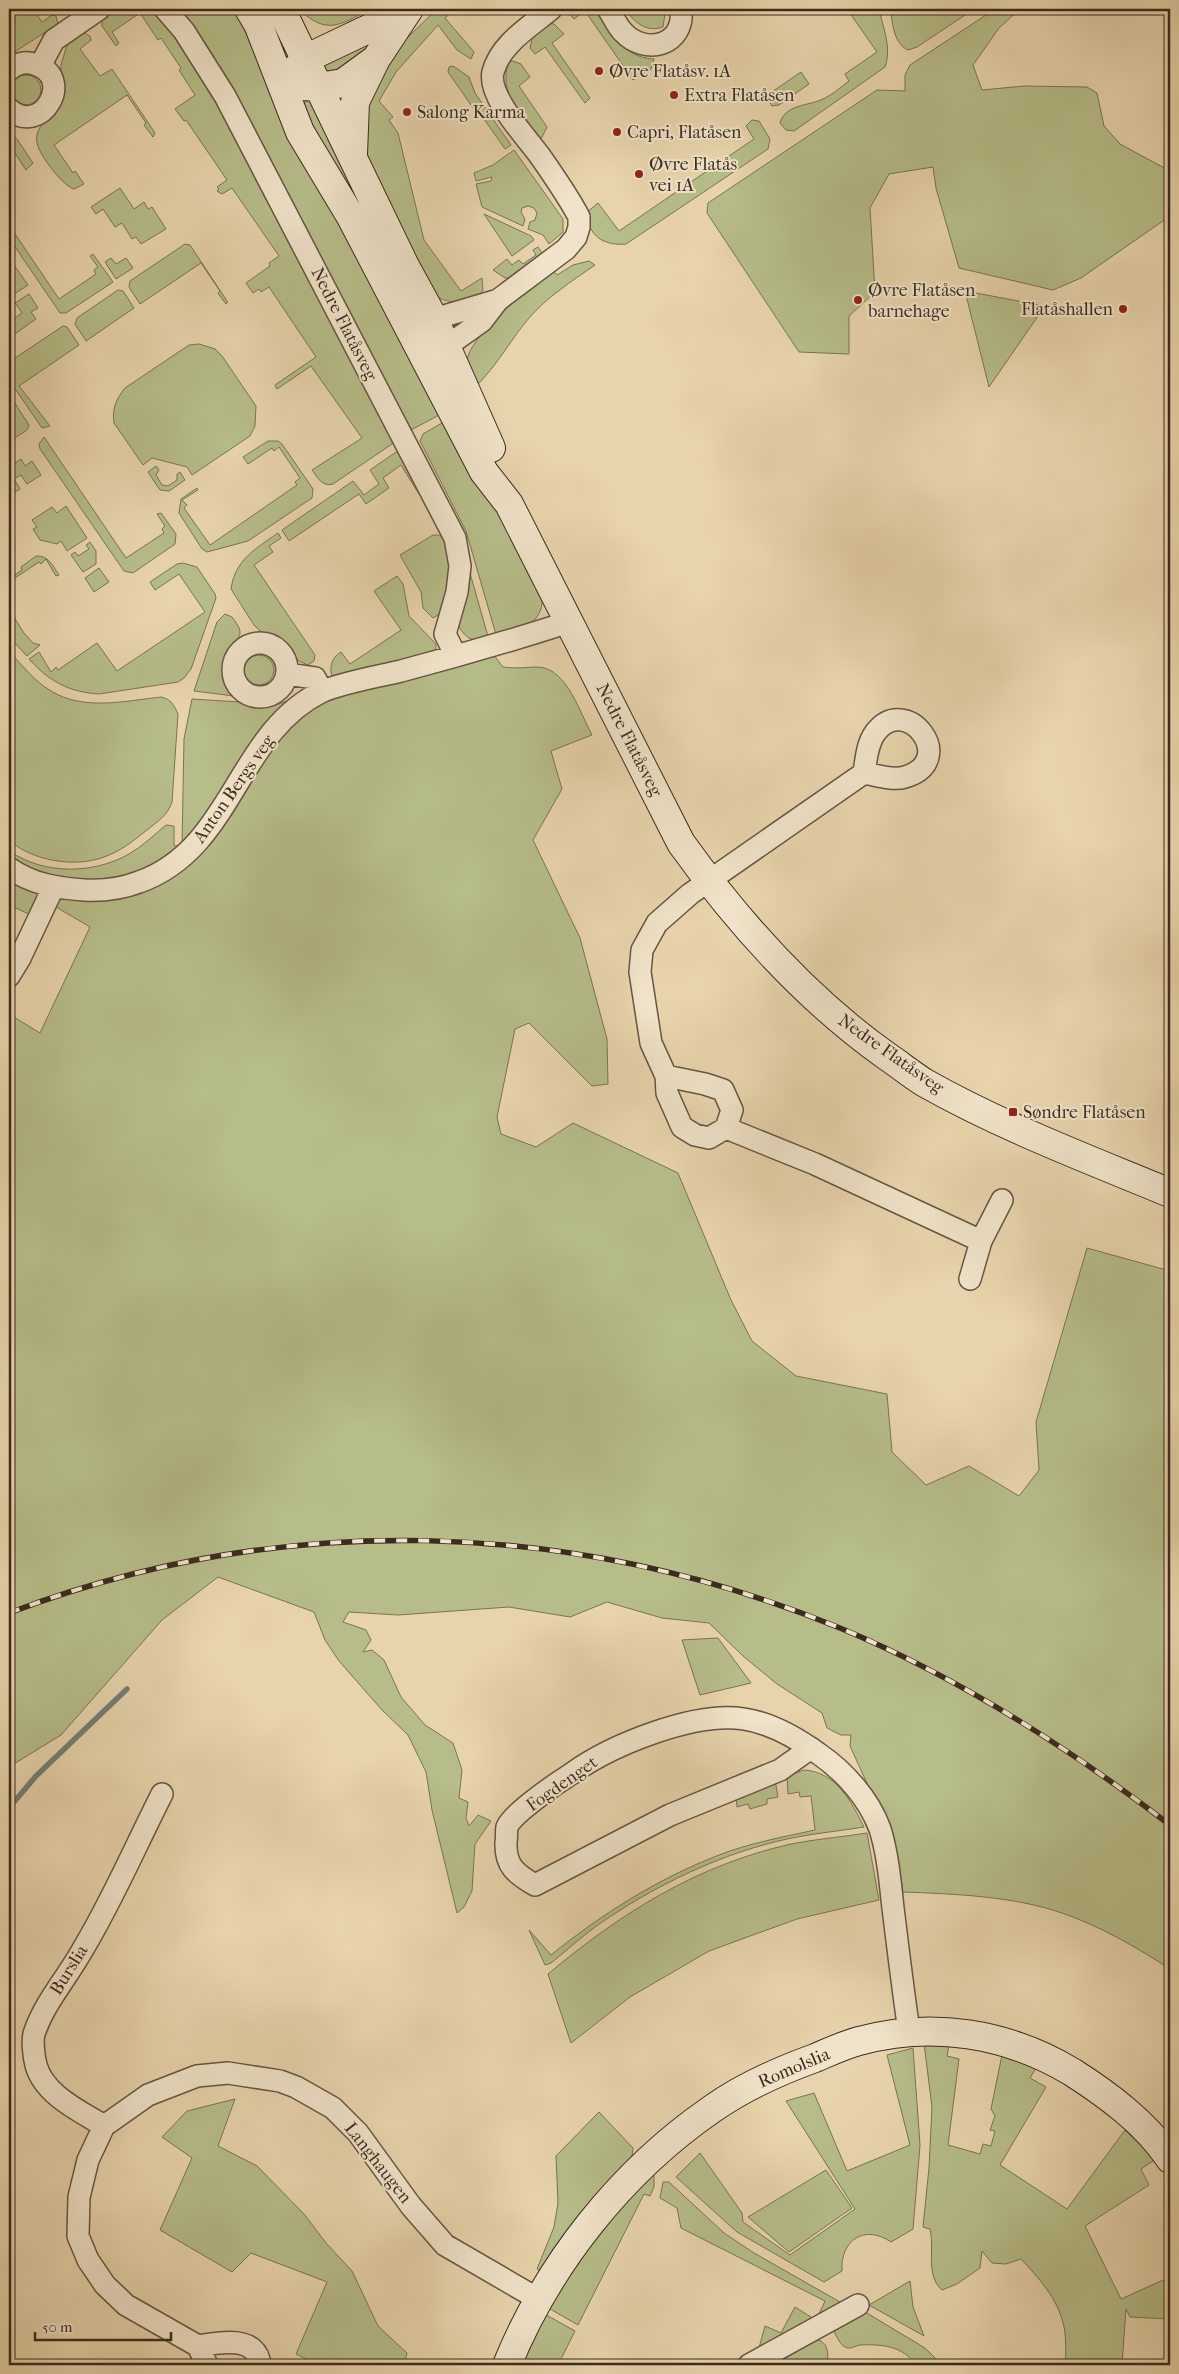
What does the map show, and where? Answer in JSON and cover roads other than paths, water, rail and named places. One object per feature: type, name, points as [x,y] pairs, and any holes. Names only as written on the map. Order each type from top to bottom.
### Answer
[{"type":"street","points":[[40,66],[54,40],[99,9]]},
{"type":"street","name":"Nedre Flatåsveg","points":[[165,9],[184,30],[225,96],[454,538],[460,566],[457,592],[445,634],[456,656]]},
{"type":"street","name":"Nedre Flatåsveg","points":[[250,9],[258,24],[300,132],[351,217],[416,342],[446,365]]},
{"type":"street","name":"Nedre Flatåsveg","points":[[281,9],[405,266],[434,319],[446,365],[472,429],[498,462],[508,504],[681,843],[709,882],[784,969],[858,1036],[924,1082],[971,1107],[1080,1156],[1170,1193]]},
{"type":"street","points":[[446,365],[498,300],[566,249],[576,238],[579,218],[574,207],[505,108],[494,83],[492,73],[503,50],[551,9]]},
{"type":"street","points":[[608,9],[624,33],[640,43],[656,45],[669,41],[676,35],[682,22],[680,9]]},
{"type":"street","points":[[282,84],[305,58],[408,10]]},
{"type":"street","name":"Nedre Flatåsveg","points":[[353,158],[355,102],[376,59],[408,10]]},
{"type":"street","points":[[282,84],[319,87],[343,83],[376,59]]},
{"type":"street","points":[[9,70],[20,63],[40,66],[52,78],[53,96],[50,104],[44,110],[27,116],[18,115],[9,109]]},
{"type":"street","points":[[416,342],[434,319],[498,300]]},
{"type":"street","points":[[286,674],[315,678],[322,691],[456,656],[568,622]]},
{"type":"street","name":"Anton Bergs veg","points":[[9,868],[21,876],[53,888],[100,891],[126,887],[157,876],[183,858],[204,837],[264,742],[292,710],[322,691]]},
{"type":"street","points":[[666,1076],[705,1084],[723,1090],[732,1110],[726,1128],[709,1138],[695,1134],[682,1126],[667,1093],[666,1076],[651,1043],[640,972],[642,950],[657,923],[690,894],[864,773]]},
{"type":"street","points":[[9,976],[20,958],[53,888]]},
{"type":"street","points":[[726,1128],[815,1164],[981,1241]]},
{"type":"street","points":[[970,1279],[981,1241],[1002,1200]]},
{"type":"street","name":"Fogdenget","points":[[811,1748],[780,1770],[670,1815],[535,1885],[516,1874],[506,1855],[507,1827],[538,1796],[576,1770],[618,1748],[660,1731],[706,1718],[744,1719],[777,1728],[811,1748],[845,1774],[864,1800],[880,1828],[889,1866],[909,2032]]},
{"type":"street","name":"Burslia","points":[[104,2126],[72,2106],[43,2082],[36,2064],[33,2037],[50,2001],[83,1950],[114,1894],[162,1794]]},
{"type":"street","name":"Romolslia","points":[[507,2365],[522,2327],[538,2299],[597,2214],[651,2157],[712,2109],[748,2088],[786,2069],[858,2041],[909,2032],[970,2033],[1018,2046],[1059,2065],[1102,2091],[1135,2120],[1170,2159]]},
{"type":"street","name":"Langhaugen","points":[[260,2365],[259,2358],[251,2347],[236,2342],[219,2342],[203,2356],[126,2305],[106,2285],[88,2260],[78,2236],[79,2197],[88,2160],[104,2126],[148,2095],[197,2076],[228,2073],[280,2081],[296,2087],[333,2108],[358,2133],[411,2206],[445,2245],[538,2299]]},
{"type":"street","points":[[749,2365],[858,2305]]},
{"type":"waterway","points":[[9,1808],[36,1776],[127,1689]]},
{"type":"railway","points":[[9,1613],[112,1580],[216,1556],[321,1543],[426,1541],[531,1548],[635,1565],[738,1592],[840,1628],[884,1647],[970,1692],[1011,1716],[1132,1796],[1170,1825]]},
{"type":"place","name":"Øvre Flatåsv. 1A","points":[[599,71]]},
{"type":"place","name":"Extra Flatåsen","points":[[674,95]]},
{"type":"place","name":"Salong Karma","points":[[407,112]]},
{"type":"place","name":"Capri, Flatåsen","points":[[617,132]]},
{"type":"place","name":"Øvre Flatås vei 1A","points":[[639,174]]},
{"type":"place","name":"Øvre Flatåsen barnehage","points":[[858,300]]},
{"type":"place","name":"Flatåshallen","points":[[1123,309]]},
{"type":"place","name":"Søndre Flatåsen","points":[[1013,1112]]}]
